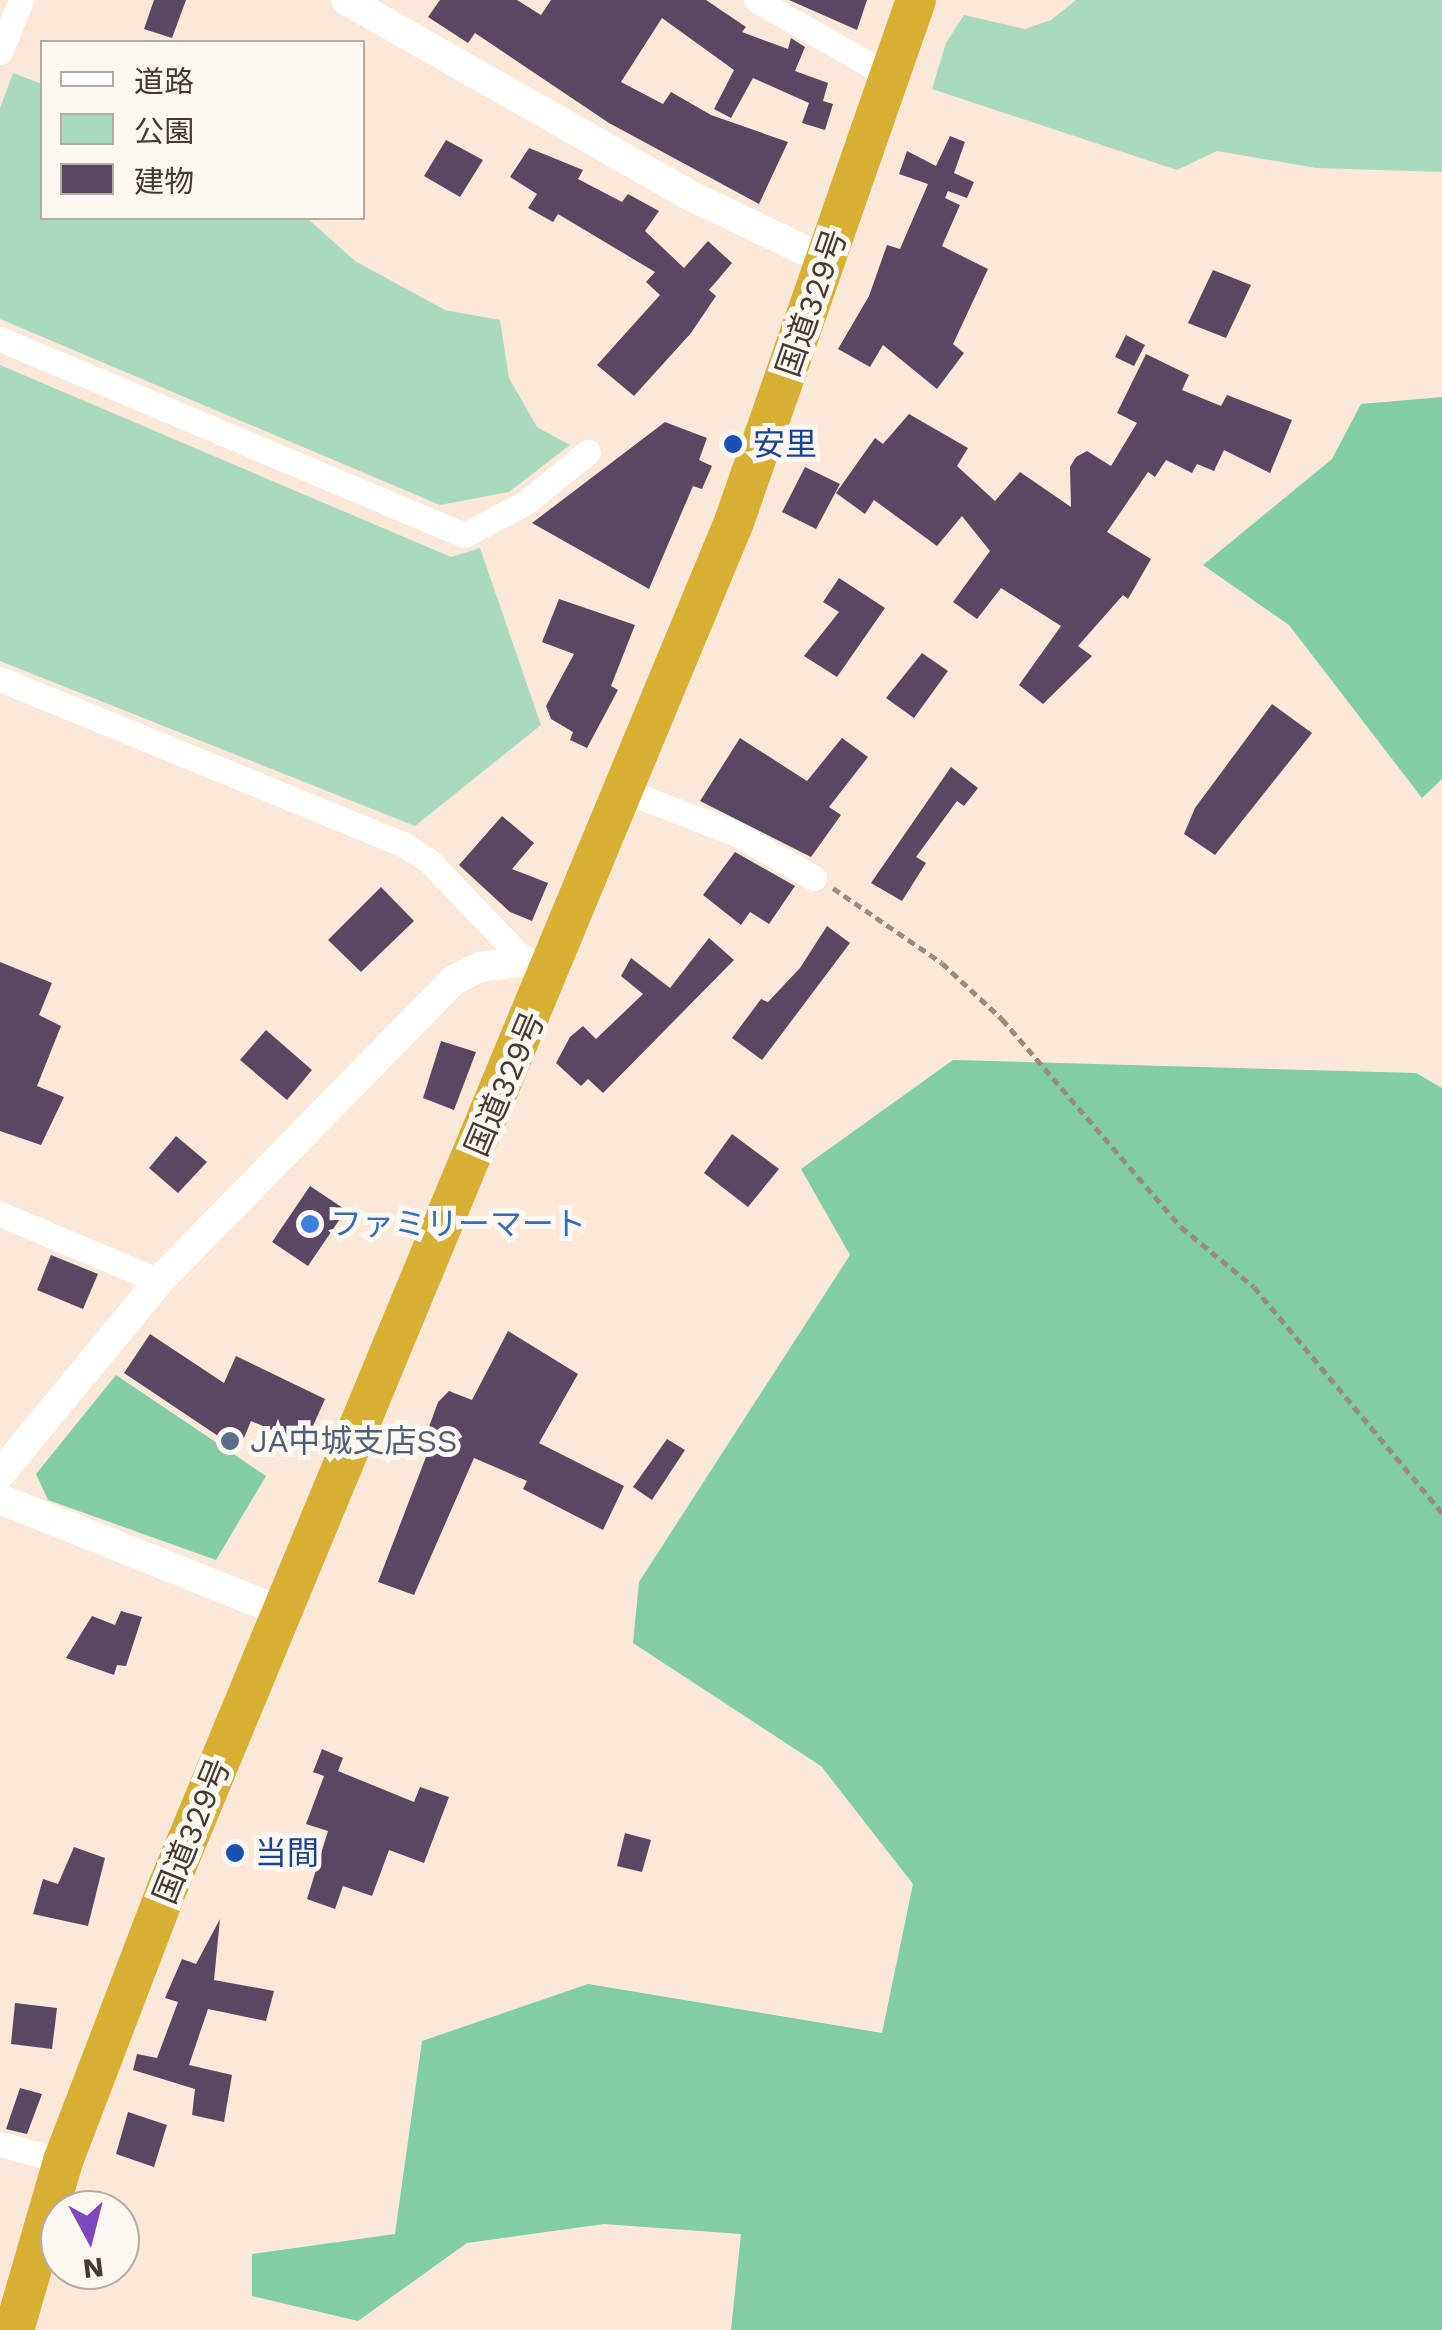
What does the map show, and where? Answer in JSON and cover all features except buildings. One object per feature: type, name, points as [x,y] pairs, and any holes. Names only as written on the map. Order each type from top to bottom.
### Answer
[{"type":"highway","name":"国道329号","points":[[14,2330],[63,2161],[538,966],[627,792],[734,522],[916,0]]},
{"type":"street","points":[[0,52],[20,0]]},
{"type":"street","points":[[346,0],[689,195],[827,261]]},
{"type":"street","points":[[756,0],[890,76]]},
{"type":"street","points":[[0,339],[464,534],[525,503],[588,452]]},
{"type":"street","points":[[0,679],[403,844],[429,861],[538,966]]},
{"type":"street","points":[[627,792],[734,834],[814,878]]},
{"type":"street","points":[[0,1474],[159,1281],[454,980],[480,967],[538,966]]},
{"type":"street","points":[[0,1214],[159,1281]]},
{"type":"street","points":[[0,1500],[282,1612]]},
{"type":"street","points":[[0,2144],[63,2161]]},
{"type":"path","points":[[814,878],[876,913],[1002,1019],[1182,1227],[1254,1287],[1442,1512]]},
{"type":"green space","points":[[1076,0],[1442,0],[1442,172],[1316,168],[1217,151],[1177,170],[932,89],[946,43],[964,15],[1025,29],[1051,20]]},
{"type":"green space","points":[[13,73],[40,83],[40,220],[309,220],[355,261],[445,310],[500,320],[509,378],[537,427],[570,445],[509,492],[440,505],[0,319],[0,108]]},
{"type":"green space","points":[[0,365],[451,557],[480,548],[541,725],[415,826],[0,661]]},
{"type":"green space","points":[[1442,397],[1442,779],[1422,798],[1289,625],[1203,565],[1332,459],[1361,404]]},
{"type":"green space","points":[[953,1060],[1416,1073],[1442,1088],[1442,2330],[731,2330],[741,2234],[604,2224],[467,2243],[358,2321],[252,2296],[252,2254],[395,2234],[422,2041],[588,1984],[882,2033],[913,1884],[821,1766],[633,1643],[639,1582],[850,1255],[801,1169]]},
{"type":"green space","points":[[116,1375],[266,1476],[216,1560],[48,1500],[36,1474]]},
{"type":"place","name":"安里","points":[[733,444]]},
{"type":"place","name":"ファミリーマート","points":[[310,1224]]},
{"type":"place","name":"JA中城支店SS","points":[[230,1441]]},
{"type":"place","name":"当間","points":[[235,1853]]}]
